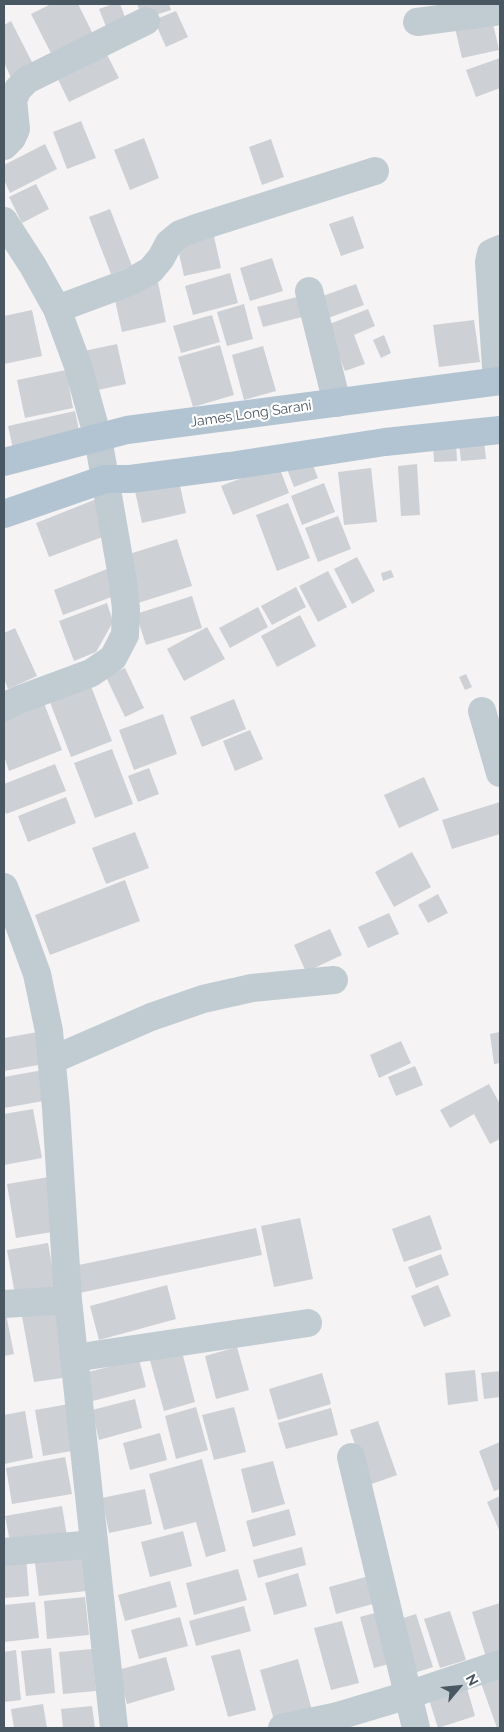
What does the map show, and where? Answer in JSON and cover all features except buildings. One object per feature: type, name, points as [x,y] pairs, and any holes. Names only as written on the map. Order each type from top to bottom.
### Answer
[{"type":"main road","name":"James Long Sarani","points":[[4,462],[127,430],[499,381]]},
{"type":"main road","points":[[4,514],[105,479],[130,479],[385,442],[500,430]]},
{"type":"street","points":[[417,22],[500,11]]},
{"type":"street","points":[[4,146],[12,138],[16,129],[13,100],[18,89],[27,80],[146,21]]},
{"type":"street","points":[[57,310],[132,281],[151,270],[161,258],[169,243],[180,234],[375,170]]},
{"type":"street","points":[[4,221],[33,266],[57,310],[78,366],[98,438],[126,609],[124,635],[113,658],[91,673],[4,707]]},
{"type":"street","points":[[499,381],[489,262],[492,253],[500,250]]},
{"type":"street","points":[[310,291],[337,403]]},
{"type":"street","points":[[482,711],[500,773]]},
{"type":"street","points":[[4,887],[37,974],[49,1031],[68,1300],[114,1728]]},
{"type":"street","points":[[52,1060],[151,1017],[203,999],[252,988],[334,980]]},
{"type":"street","points":[[4,1304],[68,1300]]},
{"type":"street","points":[[74,1358],[308,1323]]},
{"type":"street","points":[[351,1457],[416,1728]]},
{"type":"street","points":[[4,1552],[94,1544]]},
{"type":"street","points":[[282,1728],[338,1716],[500,1664]]}]
